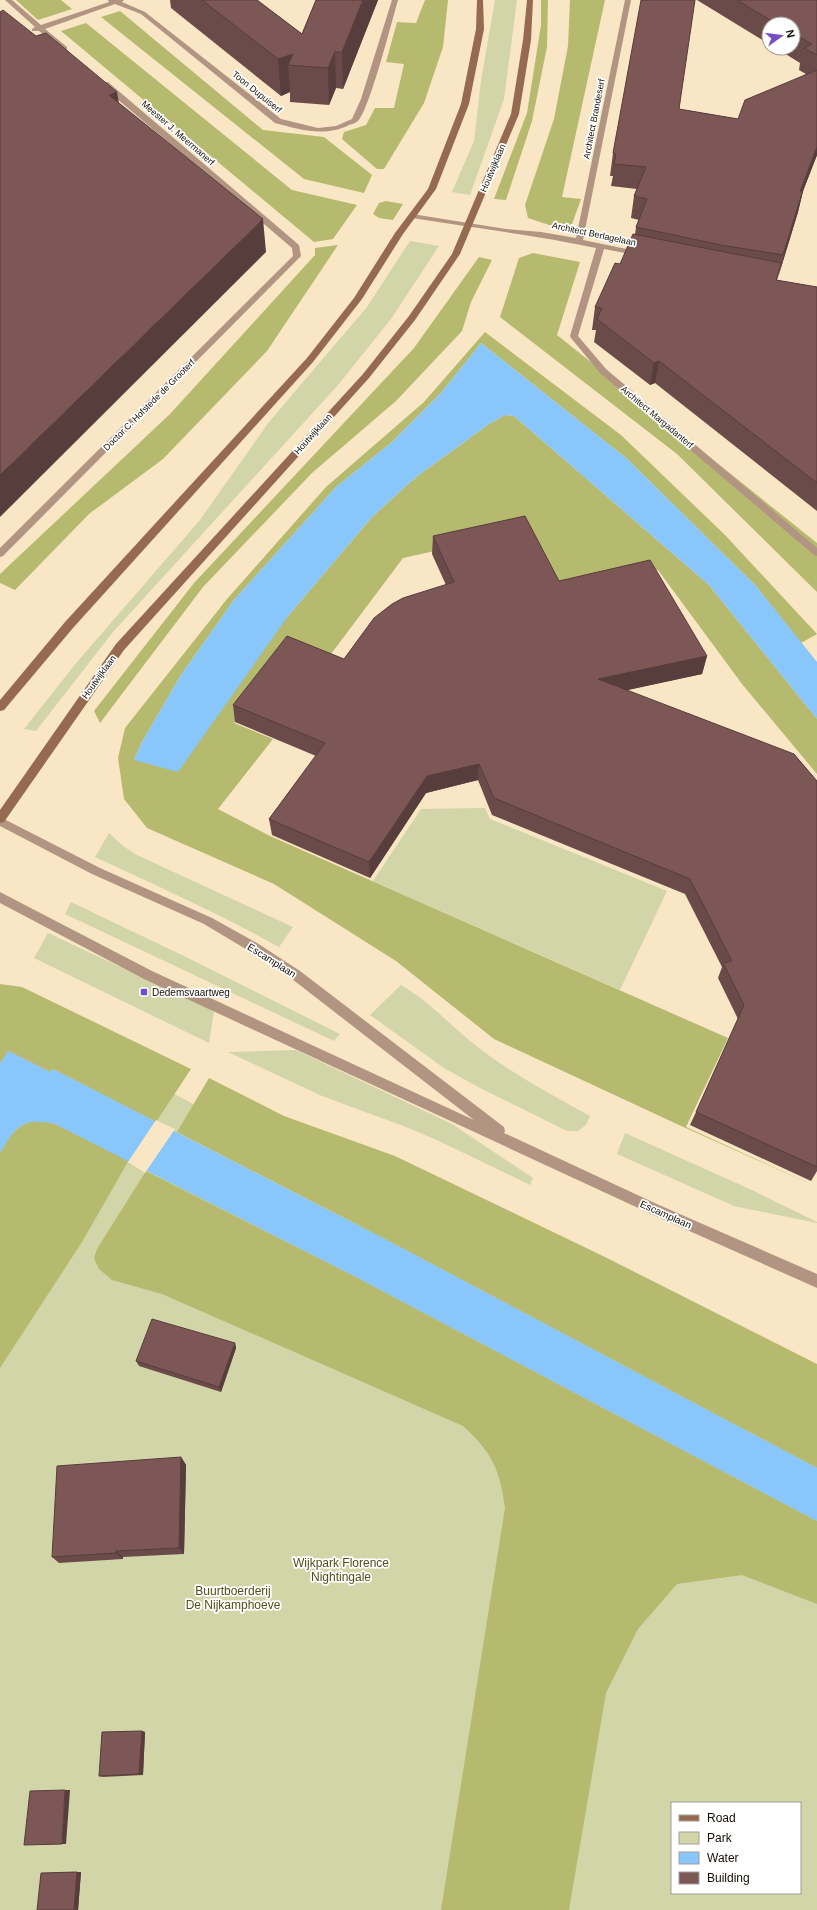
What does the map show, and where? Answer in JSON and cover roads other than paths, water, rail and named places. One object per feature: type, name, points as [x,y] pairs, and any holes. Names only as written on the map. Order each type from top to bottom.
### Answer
[{"type":"main road","points":[[0,707],[69,625],[310,360],[358,299],[412,216],[432,189],[465,104],[480,29],[480,0]]},
{"type":"main road","name":"Houtwijklaan","points":[[0,820],[44,754],[120,648],[371,370],[412,318],[456,254],[515,114],[527,40],[530,0]]},
{"type":"street","points":[[8,0],[70,53]]},
{"type":"street","name":"Toon Dupuiserf","points":[[115,1],[143,13],[278,121],[294,126],[318,130],[338,128],[355,120],[365,98],[395,0]]},
{"type":"street","name":"Architect Brandeserf","points":[[579,241],[628,0]]},
{"type":"street","points":[[27,32],[115,1]]},
{"type":"street","name":"Meester J. Meermanerf","points":[[100,79],[296,247],[297,256]]},
{"type":"street","name":"Architect Berlagelaan","points":[[412,216],[506,231],[540,234],[647,256]]},
{"type":"street","name":"Architect Margadanterf","points":[[602,246],[574,336],[603,371],[817,553]]},
{"type":"street","name":"Doctor C. Hofstede de Grooterf","points":[[0,554],[297,256]]},
{"type":"street","name":"Escamplaan","points":[[0,820],[96,871],[208,921],[253,947],[296,975],[515,1144]]},
{"type":"street","name":"Escamplaan","points":[[0,897],[148,975],[654,1209],[817,1281]]},
{"type":"water","points":[[481,343],[626,458],[755,585],[817,662],[817,719],[709,585],[514,416],[505,415],[489,424],[416,477],[372,517],[288,616],[178,772],[134,760],[142,742],[181,675],[234,600],[336,487],[391,443],[441,393]]},
{"type":"water","points":[[8,1051],[50,1072],[53,1069],[383,1238],[817,1468],[817,1521],[354,1276],[55,1124],[35,1122],[27,1123],[21,1126],[11,1136],[0,1153],[0,1064]]},
{"type":"place","name":"Dedemsvaartweg","points":[[144,992]]},
{"type":"park label","name":"Wijkpark Florence Nightingale","points":[[341,1570]]},
{"type":"park label","name":"Buurtboerderij De Nijkamphoeve","points":[[233,1598]]}]
